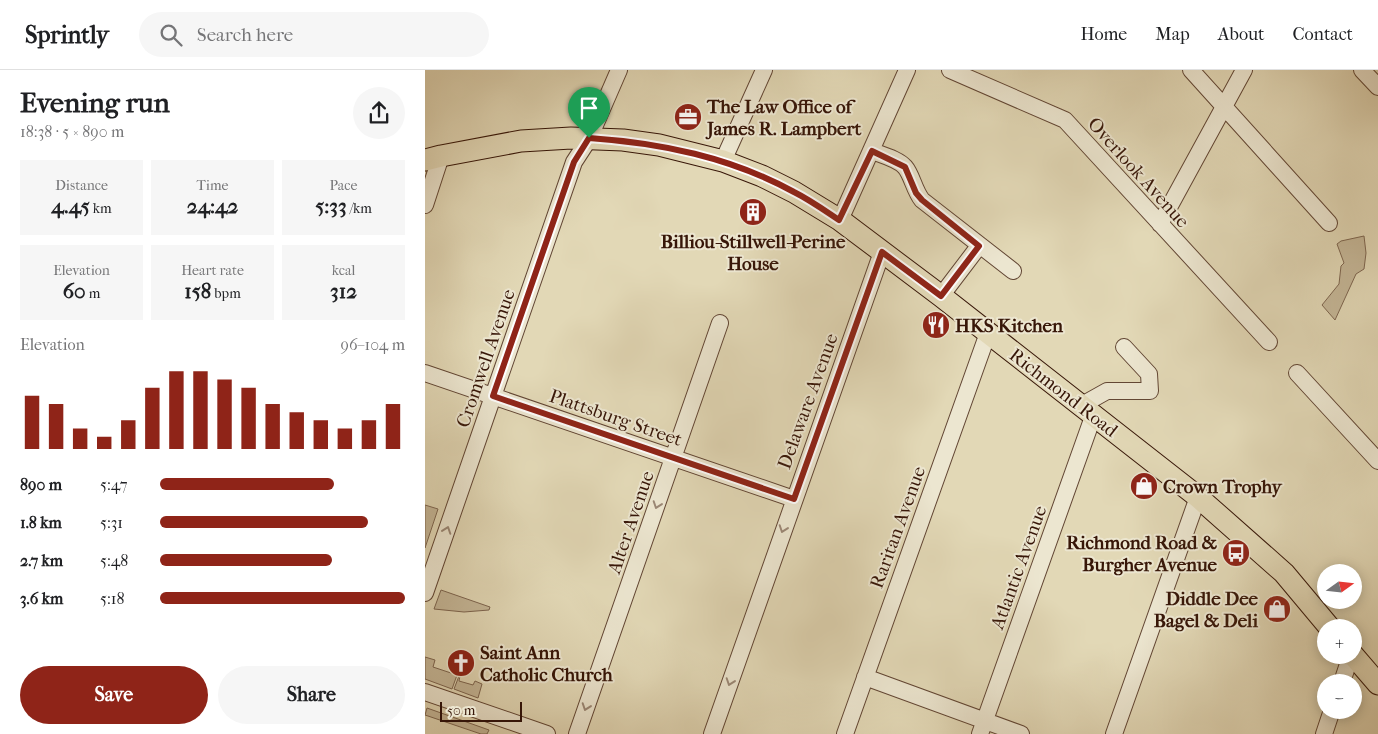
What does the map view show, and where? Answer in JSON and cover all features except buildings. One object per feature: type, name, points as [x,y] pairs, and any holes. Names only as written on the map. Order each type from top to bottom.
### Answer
[{"type":"main road","name":"Richmond Road","points":[[433,158],[521,141],[589,138],[623,140],[659,145],[723,161],[762,176],[794,192],[839,220],[941,296],[1199,497],[1285,573],[1323,619]]},
{"type":"main road","points":[[1360,664],[1378,684]]},
{"type":"street","name":"Cromwell Avenue","points":[[425,593],[574,162],[589,138],[619,70]]},
{"type":"street","points":[[723,161],[764,70]]},
{"type":"street","points":[[839,220],[872,151],[907,70]]},
{"type":"street","name":"Overlook Avenue","points":[[950,70],[1065,120],[1269,342]]},
{"type":"street","points":[[1191,70],[1329,223]]},
{"type":"street","points":[[1160,224],[1244,70]]},
{"type":"street","points":[[1362,70],[1378,87]]},
{"type":"street","points":[[872,151],[905,167],[916,193],[922,200],[1013,271]]},
{"type":"street","points":[[425,205],[433,158]]},
{"type":"street","points":[[941,296],[979,246]]},
{"type":"street","name":"Delaware Avenue","points":[[712,734],[882,252]]},
{"type":"street","name":"Alter Avenue","points":[[577,734],[720,323]]},
{"type":"street","name":"Raritan Avenue","points":[[845,734],[988,334]]},
{"type":"street","points":[[1088,410],[1107,391],[1150,391],[1149,374],[1124,347]]},
{"type":"street","name":"Plattsburg Street","points":[[425,373],[794,499]]},
{"type":"street","points":[[1297,374],[1378,461]]},
{"type":"street","name":"Atlantic Avenue","points":[[982,728],[1088,410]]},
{"type":"street","points":[[1114,734],[1199,497]]},
{"type":"street","points":[[865,678],[982,728],[1021,734]]},
{"type":"street","points":[[425,692],[547,734]]},
{"type":"street","points":[[1324,734],[1329,719]]},
{"type":"shaded area","points":[[1364,236],[1366,253],[1364,269],[1356,274],[1335,320],[1322,305],[1339,284],[1341,266],[1344,263],[1337,244],[1341,241]]},
{"type":"shaded area","points":[[425,505],[438,509],[425,548]]},
{"type":"shaded area","points":[[441,590],[490,607],[489,610],[464,612],[434,609]]},
{"type":"shaded area","points":[[425,657],[435,660],[433,667],[457,675],[452,689],[425,679]]},
{"type":"shaded area","points":[[459,676],[459,681],[473,685],[475,681],[482,684],[478,698],[454,689]]},
{"type":"shaded area","points":[[427,708],[489,730],[487,734],[481,734],[425,715]]},
{"type":"place","name":"The Law Office of James R. Lampbert","points":[[688,117]]},
{"type":"place","name":"Billiou-Stillwell-Perine House","points":[[753,212]]},
{"type":"place","name":"HKS Kitchen","points":[[936,325]]},
{"type":"place","name":"Crown Trophy","points":[[1144,486]]},
{"type":"place","name":"Richmond Road & Burgher Avenue","points":[[1236,553]]},
{"type":"place","name":"Diddle Dee Bagel & Deli","points":[[1277,609]]},
{"type":"place","name":"Saint Ann Catholic Church","points":[[461,663]]},
{"type":"route","points":[[589,138],[659,145],[723,161],[762,176],[794,192],[839,220],[872,151],[899,162],[905,167],[916,193],[922,200],[979,246],[941,296],[882,252],[794,499],[493,396],[574,162],[589,138]]}]
